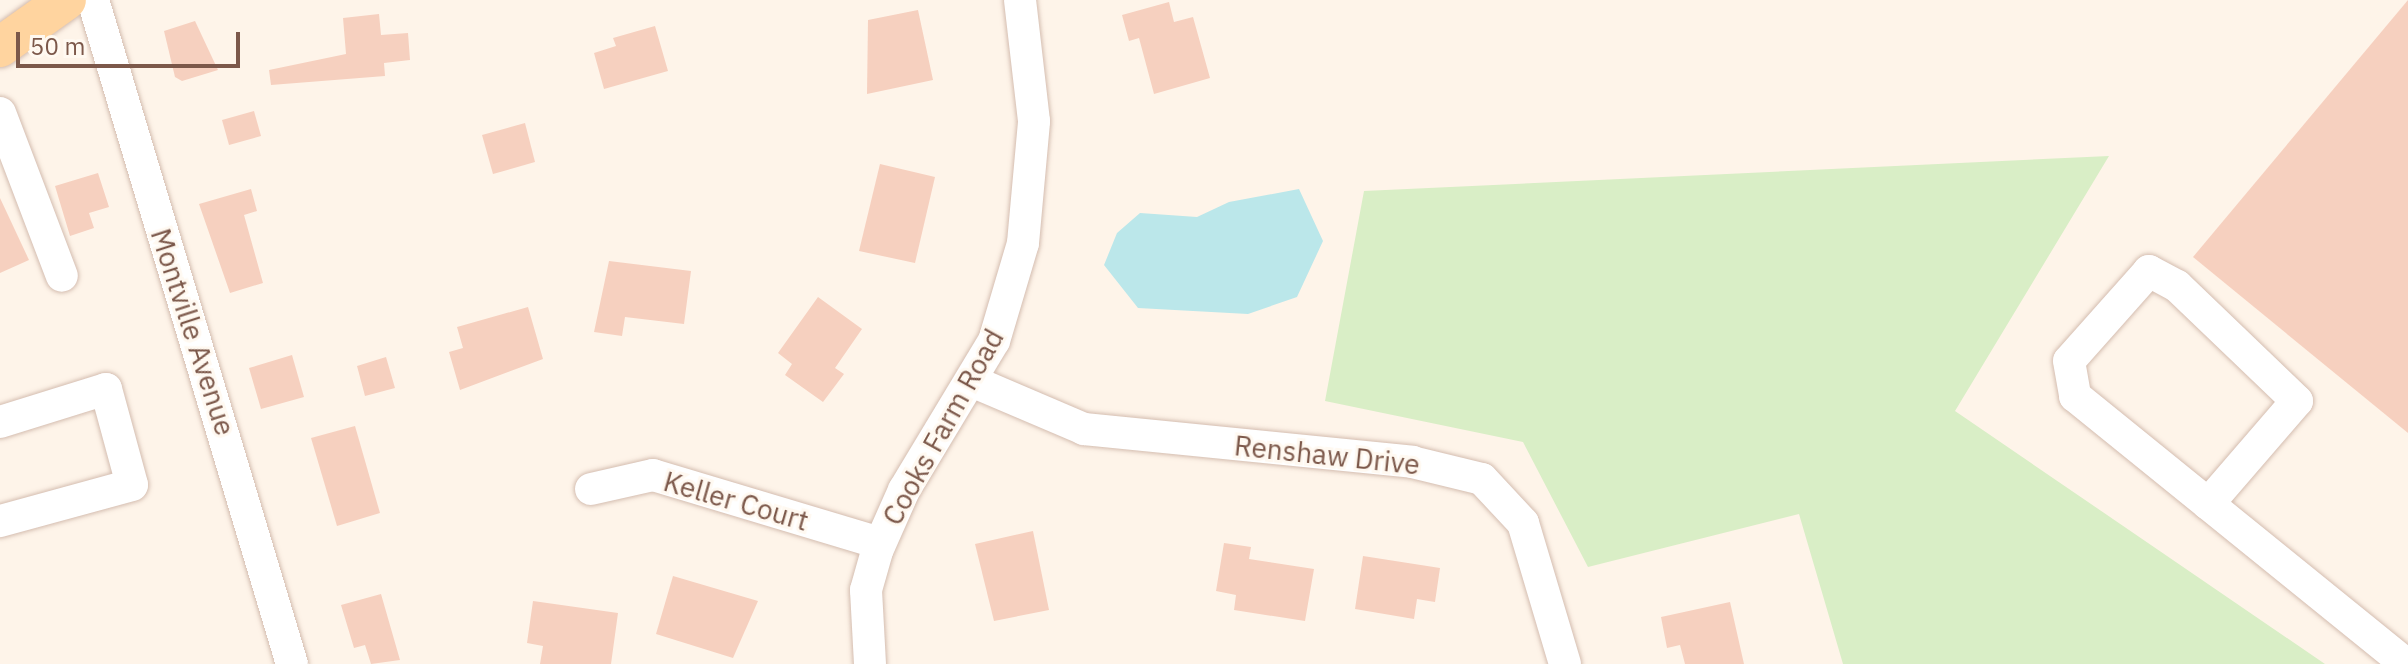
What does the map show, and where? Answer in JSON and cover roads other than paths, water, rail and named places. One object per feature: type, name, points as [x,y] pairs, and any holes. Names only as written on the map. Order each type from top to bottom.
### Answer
[{"type":"main road","points":[[0,47],[66,0]]},
{"type":"street","name":"Montville Avenue","points":[[93,0],[292,664]]},
{"type":"street","name":"Cooks Farm Road","points":[[870,664],[866,590],[880,543],[904,490],[974,382],[1008,302],[1032,182],[1034,121],[1020,0]]},
{"type":"street","points":[[0,113],[62,276]]},
{"type":"street","points":[[2208,504],[2297,401],[2177,286],[2149,271],[2069,361],[2075,396],[2208,504],[2406,664]]},
{"type":"street","name":"Renshaw Drive","points":[[974,382],[1084,429],[1412,462],[1482,479],[1523,523],[1565,664]]},
{"type":"street","points":[[0,422],[106,389],[132,485],[0,521]]},
{"type":"street","name":"Keller Court","points":[[591,489],[653,475],[880,543]]},
{"type":"water","points":[[1299,189],[1323,241],[1297,297],[1248,314],[1138,308],[1104,265],[1117,233],[1140,213],[1197,217],[1229,202]]}]
